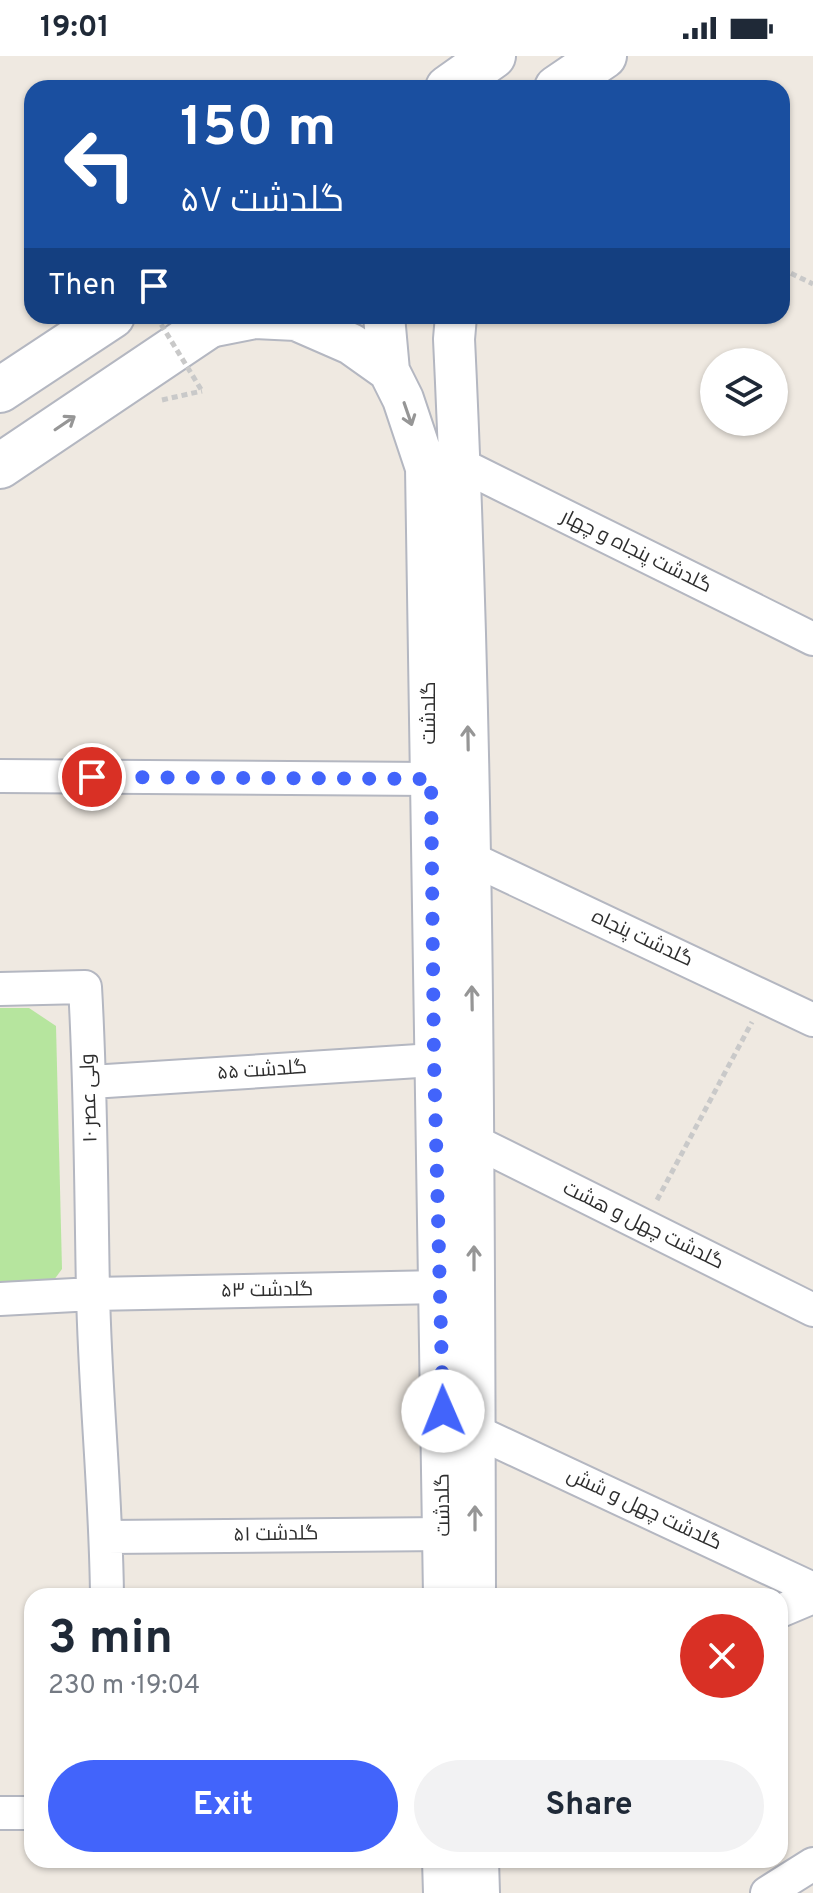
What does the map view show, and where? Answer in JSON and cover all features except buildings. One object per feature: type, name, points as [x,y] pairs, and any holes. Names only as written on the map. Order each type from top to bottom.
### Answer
[{"type":"main road","points":[[459,80],[493,56]]},
{"type":"main road","points":[[569,80],[604,56]]},
{"type":"main road","points":[[0,390],[100,324]]},
{"type":"main road","points":[[0,466],[211,324]]},
{"type":"street","name":"گلدشت","points":[[305,324],[351,344],[389,371],[403,399],[426,468],[444,1588]]},
{"type":"street","points":[[385,324],[389,371]]},
{"type":"street","name":"گلدشت","points":[[455,324],[466,626],[470,858],[475,1588]]},
{"type":"street","name":"گلدشت پنجاه و چهار","points":[[460,464],[813,639]]},
{"type":"street","points":[[0,776],[431,779]]},
{"type":"street","name":"گلدشت پنجاه","points":[[470,858],[813,1020]]},
{"type":"street","name":"ولی عصر ۱۰","points":[[0,989],[85,987],[91,1082],[93,1294],[107,1537],[107,1588]]},
{"type":"street","name":"گلدشت ۵۵","points":[[91,1082],[434,1060]]},
{"type":"street","name":"گلدشت چهل و هشت","points":[[474,1141],[813,1310]]},
{"type":"street","name":"گلدشت ۵۳","points":[[0,1299],[93,1294],[441,1287]]},
{"type":"street","name":"گلدشت چهل و شش","points":[[475,1431],[813,1589]]},
{"type":"street","name":"گلدشت ۵۱","points":[[107,1537],[445,1534]]},
{"type":"street","points":[[788,1608],[813,1597]]},
{"type":"street","points":[[0,1813],[24,1813]]},
{"type":"street","points":[[767,1893],[813,1864]]},
{"type":"street","points":[[443,1868],[444,1893]]},
{"type":"street","points":[[478,1868],[479,1893]]},
{"type":"path","points":[[790,273],[813,284]]},
{"type":"path","points":[[161,324],[202,391]]},
{"type":"path","points":[[644,1226],[765,996]]},
{"type":"green space","points":[[0,1008],[29,1008],[56,1026],[62,1269],[51,1284],[0,1286]]},
{"type":"route","points":[[92,777],[431,779],[443,1411]]}]
